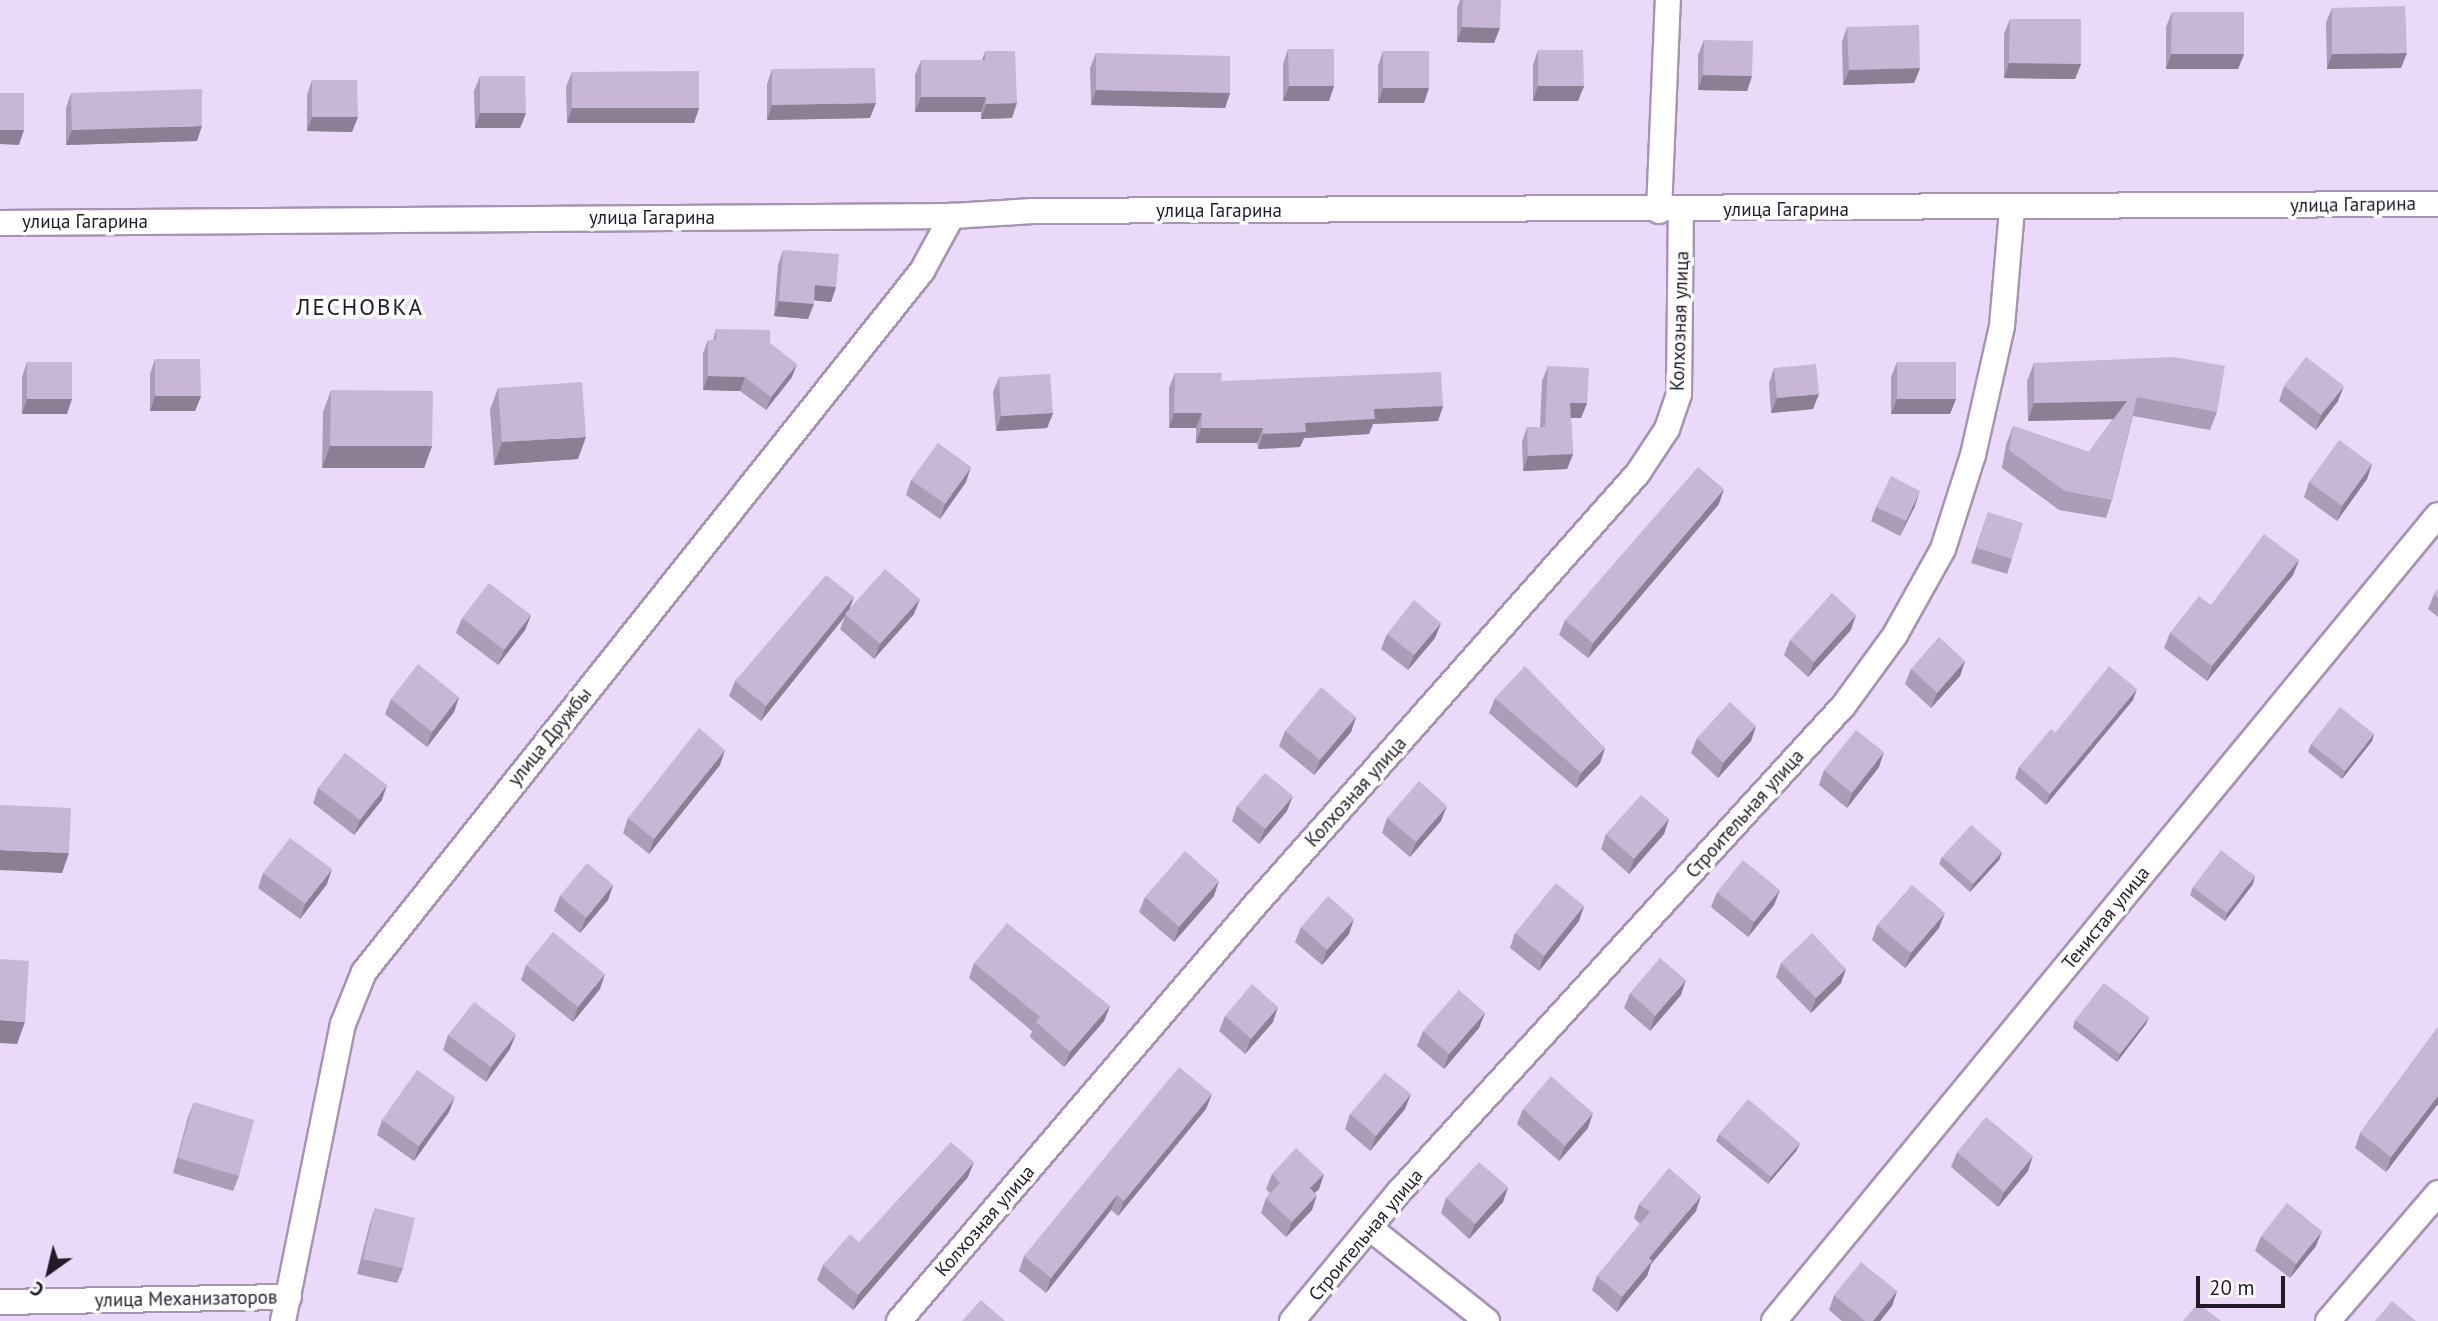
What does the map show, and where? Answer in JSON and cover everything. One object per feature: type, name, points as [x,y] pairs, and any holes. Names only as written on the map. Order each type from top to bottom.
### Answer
[{"type":"street","name":"Колхозная улица","points":[[899,1321],[1255,905],[1638,473],[1667,429],[1679,394],[1670,211],[1668,0]]},
{"type":"street","name":"улица Гагарина","points":[[0,223],[952,216],[1033,211],[1670,211],[2438,204]]},
{"type":"street","name":"Строительная улица","points":[[1292,1321],[1398,1194],[1844,705],[1895,635],[1943,549],[1973,455],[2002,326],[2012,209]]},
{"type":"street","name":"улица Дружбы","points":[[284,1321],[343,1024],[364,972],[922,271],[952,216]]},
{"type":"street","name":"Тенистая улица","points":[[1774,1321],[2438,515]]},
{"type":"street","points":[[2328,1321],[2438,1192]]},
{"type":"street","points":[[1371,1229],[1487,1321]]},
{"type":"street","name":"улица Механизаторов","points":[[0,1302],[289,1297]]},
{"type":"building","points":[[1463,0],[1501,0],[1500,28],[1462,27]]},
{"type":"building","points":[[2405,6],[2407,53],[2332,54],[2332,8]]},
{"type":"building","points":[[2172,12],[2244,12],[2244,54],[2171,54]]},
{"type":"building","points":[[2010,19],[2081,19],[2081,64],[2009,63]]},
{"type":"building","points":[[1919,25],[1920,68],[1849,70],[1847,27]]},
{"type":"building","points":[[1704,40],[1753,41],[1752,76],[1703,75]]},
{"type":"building","points":[[1288,49],[1334,49],[1334,86],[1289,86]]},
{"type":"building","points":[[1538,50],[1583,50],[1584,86],[1538,86]]},
{"type":"building","points":[[985,51],[1015,51],[1017,103],[986,104],[986,97],[921,97],[921,60],[985,60]]},
{"type":"building","points":[[1383,51],[1429,51],[1429,88],[1383,88]]},
{"type":"building","points":[[1096,53],[1230,56],[1230,93],[1096,90]]},
{"type":"building","points":[[875,68],[876,103],[772,105],[772,69]]},
{"type":"building","points":[[699,71],[699,108],[572,108],[572,72]]},
{"type":"building","points":[[480,76],[525,76],[526,113],[480,113]]},
{"type":"building","points":[[312,80],[357,80],[358,117],[312,117]]},
{"type":"building","points":[[202,89],[202,126],[72,130],[71,93]]},
{"type":"building","points":[[0,93],[24,93],[24,130],[0,130]]},
{"type":"building","points":[[783,250],[839,254],[836,287],[815,285],[814,304],[779,301]]},
{"type":"building","points":[[716,329],[770,330],[770,343],[797,364],[771,397],[745,377],[708,376],[708,340],[716,340]]},
{"type":"building","points":[[2174,357],[2225,366],[2217,412],[2137,397],[2112,500],[2065,491],[2009,450],[2013,426],[2089,452],[2127,401],[2034,403],[2034,363]]},
{"type":"building","points":[[2306,357],[2344,386],[2321,415],[2284,386]]},
{"type":"building","points":[[155,359],[200,359],[201,396],[155,396]]},
{"type":"building","points":[[27,362],[72,362],[72,399],[27,399]]},
{"type":"building","points":[[1897,362],[1956,362],[1956,399],[1897,399]]},
{"type":"building","points":[[1816,364],[1819,394],[1777,398],[1774,368]]},
{"type":"building","points":[[1548,366],[1589,368],[1587,403],[1570,403],[1573,454],[1528,456],[1527,427],[1545,427]]},
{"type":"building","points":[[1441,372],[1443,406],[1374,409],[1375,419],[1305,423],[1306,432],[1263,434],[1263,428],[1201,428],[1202,413],[1174,413],[1175,373],[1222,373],[1221,381]]},
{"type":"building","points":[[1050,374],[1053,413],[1001,416],[999,377]]},
{"type":"building","points":[[582,382],[586,437],[502,442],[498,388]]},
{"type":"building","points":[[331,390],[433,391],[432,446],[330,446]]},
{"type":"building","points":[[2339,440],[2372,464],[2342,506],[2309,482]]},
{"type":"building","points":[[938,443],[971,467],[945,504],[911,480]]},
{"type":"building","points":[[1698,467],[1724,489],[1593,643],[1565,620]]},
{"type":"building","points":[[1891,476],[1920,491],[1906,521],[1876,507]]},
{"type":"building","points":[[1988,512],[2023,523],[2012,559],[1977,548]]},
{"type":"building","points":[[2264,534],[2299,560],[2212,666],[2170,633],[2199,596],[2211,605]]},
{"type":"building","points":[[885,569],[920,599],[880,644],[845,614]]},
{"type":"building","points":[[826,575],[854,597],[766,706],[735,681]]},
{"type":"building","points":[[489,583],[531,615],[504,650],[462,618]]},
{"type":"building","points":[[1832,593],[1856,615],[1814,662],[1790,640]]},
{"type":"building","points":[[1414,600],[1441,623],[1414,655],[1387,634]]},
{"type":"building","points":[[1939,637],[1965,661],[1937,693],[1911,669]]},
{"type":"building","points":[[418,664],[459,697],[432,732],[391,699]]},
{"type":"building","points":[[1525,666],[1605,748],[1581,773],[1495,698]]},
{"type":"building","points":[[2109,666],[2137,689],[2050,794],[2019,767],[2051,729],[2055,733]]},
{"type":"building","points":[[1321,687],[1356,717],[1320,760],[1285,731]]},
{"type":"building","points":[[1730,702],[1756,726],[1723,763],[1697,738]]},
{"type":"building","points":[[2340,707],[2374,734],[2345,771],[2311,744]]},
{"type":"building","points":[[699,728],[725,750],[654,839],[628,818]]},
{"type":"building","points":[[1856,730],[1884,752],[1852,793],[1824,770]]},
{"type":"building","points":[[345,753],[387,785],[360,820],[318,788]]},
{"type":"building","points":[[1265,773],[1293,796],[1265,829],[1237,806]]},
{"type":"building","points":[[1419,781],[1447,806],[1416,842],[1387,818]]},
{"type":"building","points":[[1641,795],[1669,819],[1634,859],[1606,834]]},
{"type":"building","points":[[0,805],[71,808],[69,853],[0,850]]},
{"type":"building","points":[[1971,825],[2002,852],[1973,884],[1942,857]]},
{"type":"building","points":[[290,838],[332,869],[305,904],[263,873]]},
{"type":"building","points":[[2221,850],[2255,876],[2227,913],[2193,887]]},
{"type":"building","points":[[1185,851],[1219,881],[1179,927],[1145,897]]},
{"type":"building","points":[[1743,860],[1780,890],[1754,922],[1717,892]]},
{"type":"building","points":[[587,863],[613,885],[586,918],[560,896]]},
{"type":"building","points":[[1556,883],[1584,906],[1544,956],[1515,933]]},
{"type":"building","points":[[1912,885],[1945,913],[1911,953],[1877,925]]},
{"type":"building","points":[[1328,896],[1354,919],[1327,950],[1301,927]]},
{"type":"building","points":[[1007,923],[1110,1006],[1070,1052],[1036,1022],[1040,1017],[974,963]]},
{"type":"building","points":[[553,932],[605,974],[578,1007],[526,965]]},
{"type":"building","points":[[1812,933],[1846,969],[1816,998],[1781,963]]},
{"type":"building","points":[[1660,958],[1686,980],[1655,1016],[1630,993]]},
{"type":"building","points":[[0,959],[29,961],[25,1022],[0,1020]]},
{"type":"building","points":[[2104,983],[2149,1017],[2120,1054],[2075,1020]]},
{"type":"building","points":[[1252,984],[1278,1007],[1251,1039],[1225,1016]]},
{"type":"building","points":[[1459,990],[1485,1013],[1449,1054],[1423,1031]]},
{"type":"building","points":[[474,1002],[516,1034],[491,1067],[448,1035]]},
{"type":"building","points":[[2438,1027],[2438,1096],[2391,1157],[2360,1133]]},
{"type":"building","points":[[1179,1067],[1212,1094],[1124,1201],[1117,1195],[1051,1278],[1024,1256]]},
{"type":"building","points":[[417,1070],[455,1097],[419,1146],[382,1120]]},
{"type":"building","points":[[1385,1073],[1411,1094],[1376,1136],[1350,1114]]},
{"type":"building","points":[[1551,1076],[1593,1113],[1565,1146],[1523,1109]]},
{"type":"building","points":[[1748,1099],[1800,1143],[1771,1177],[1719,1134]]},
{"type":"building","points":[[194,1102],[254,1120],[239,1176],[178,1158]]},
{"type":"building","points":[[1986,1117],[2033,1156],[2004,1192],[1957,1152]]},
{"type":"building","points":[[951,1142],[974,1162],[858,1295],[823,1265],[850,1234],[859,1242]]},
{"type":"building","points":[[1296,1148],[1324,1174],[1310,1188],[1317,1195],[1292,1222],[1266,1198],[1280,1183],[1272,1174]]},
{"type":"building","points":[[1479,1162],[1508,1187],[1475,1224],[1446,1198]]},
{"type":"building","points":[[1669,1168],[1701,1196],[1649,1258],[1652,1261],[1622,1297],[1597,1276],[1650,1212],[1639,1204]]},
{"type":"building","points":[[2287,1203],[2322,1231],[2296,1264],[2261,1236]]},
{"type":"building","points":[[375,1208],[415,1218],[403,1268],[363,1259]]},
{"type":"building","points":[[1861,1262],[1897,1291],[1873,1321],[1865,1321],[1834,1295]]},
{"type":"building","points":[[981,1300],[1005,1321],[962,1321]]},
{"type":"building","points":[[2392,1301],[2416,1321],[2375,1321]]},
{"type":"building","points":[[2198,1303],[2221,1321],[2183,1321]]},
{"type":"district","name":"ЛЕСНОВКА","points":[[360,307]]}]
